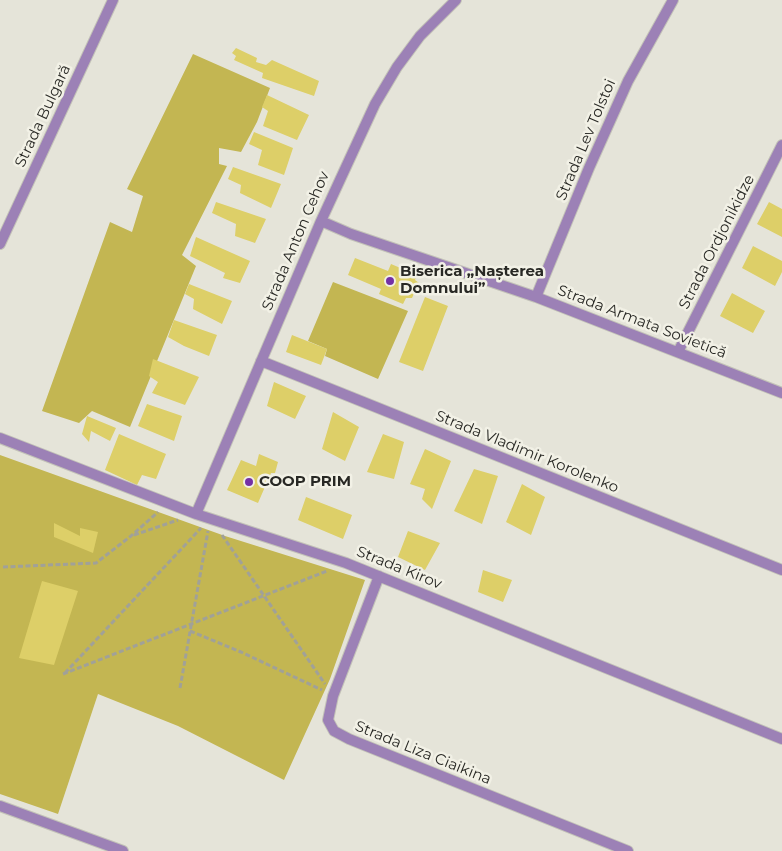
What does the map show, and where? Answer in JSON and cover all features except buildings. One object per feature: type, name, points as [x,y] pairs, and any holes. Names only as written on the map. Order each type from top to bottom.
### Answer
[{"type":"street","name":"Strada Bulgară","points":[[0,244],[112,0]]},
{"type":"street","name":"Strada Anton Cehov","points":[[196,514],[320,221],[374,104],[397,67],[420,36],[456,0]]},
{"type":"street","name":"Strada Lev Tolstoi","points":[[536,297],[589,168],[628,81],[673,0]]},
{"type":"street","name":"Strada Ordjonikidze","points":[[678,352],[782,145]]},
{"type":"street","name":"Strada Armata Sovietică","points":[[320,221],[351,234],[536,297],[782,393]]},
{"type":"street","name":"Strada Vladimir Korolenko","points":[[261,361],[782,570]]},
{"type":"street","name":"Strada Kirov","points":[[0,438],[196,514],[379,576],[782,739]]},
{"type":"street","name":"Strada Liza Ciaikina","points":[[379,576],[333,696],[328,720],[334,731],[349,739],[628,851]]},
{"type":"street","points":[[0,806],[124,851]]},
{"type":"path","points":[[3,566],[96,563],[131,536],[168,503]]},
{"type":"path","points":[[131,536],[196,514]]},
{"type":"path","points":[[210,518],[63,674],[346,564]]},
{"type":"path","points":[[210,518],[333,696]]},
{"type":"path","points":[[180,688],[210,518]]},
{"type":"path","points":[[190,631],[240,652],[333,696]]},
{"type":"shaded area","points":[[193,54],[270,88],[257,122],[241,152],[219,148],[219,164],[227,166],[182,255],[196,266],[130,427],[92,411],[79,423],[42,411],[110,222],[132,232],[143,196],[127,189]]},
{"type":"shaded area","points":[[333,282],[408,311],[378,379],[325,356],[327,349],[308,341]]},
{"type":"shaded area","points":[[0,455],[225,536],[365,580],[330,679],[284,780],[178,726],[98,694],[58,814],[0,794]]},
{"type":"place","name":"Biserica „Nașterea Domnului”","points":[[390,281]]},
{"type":"place","name":"COOP PRIM","points":[[249,482]]}]
